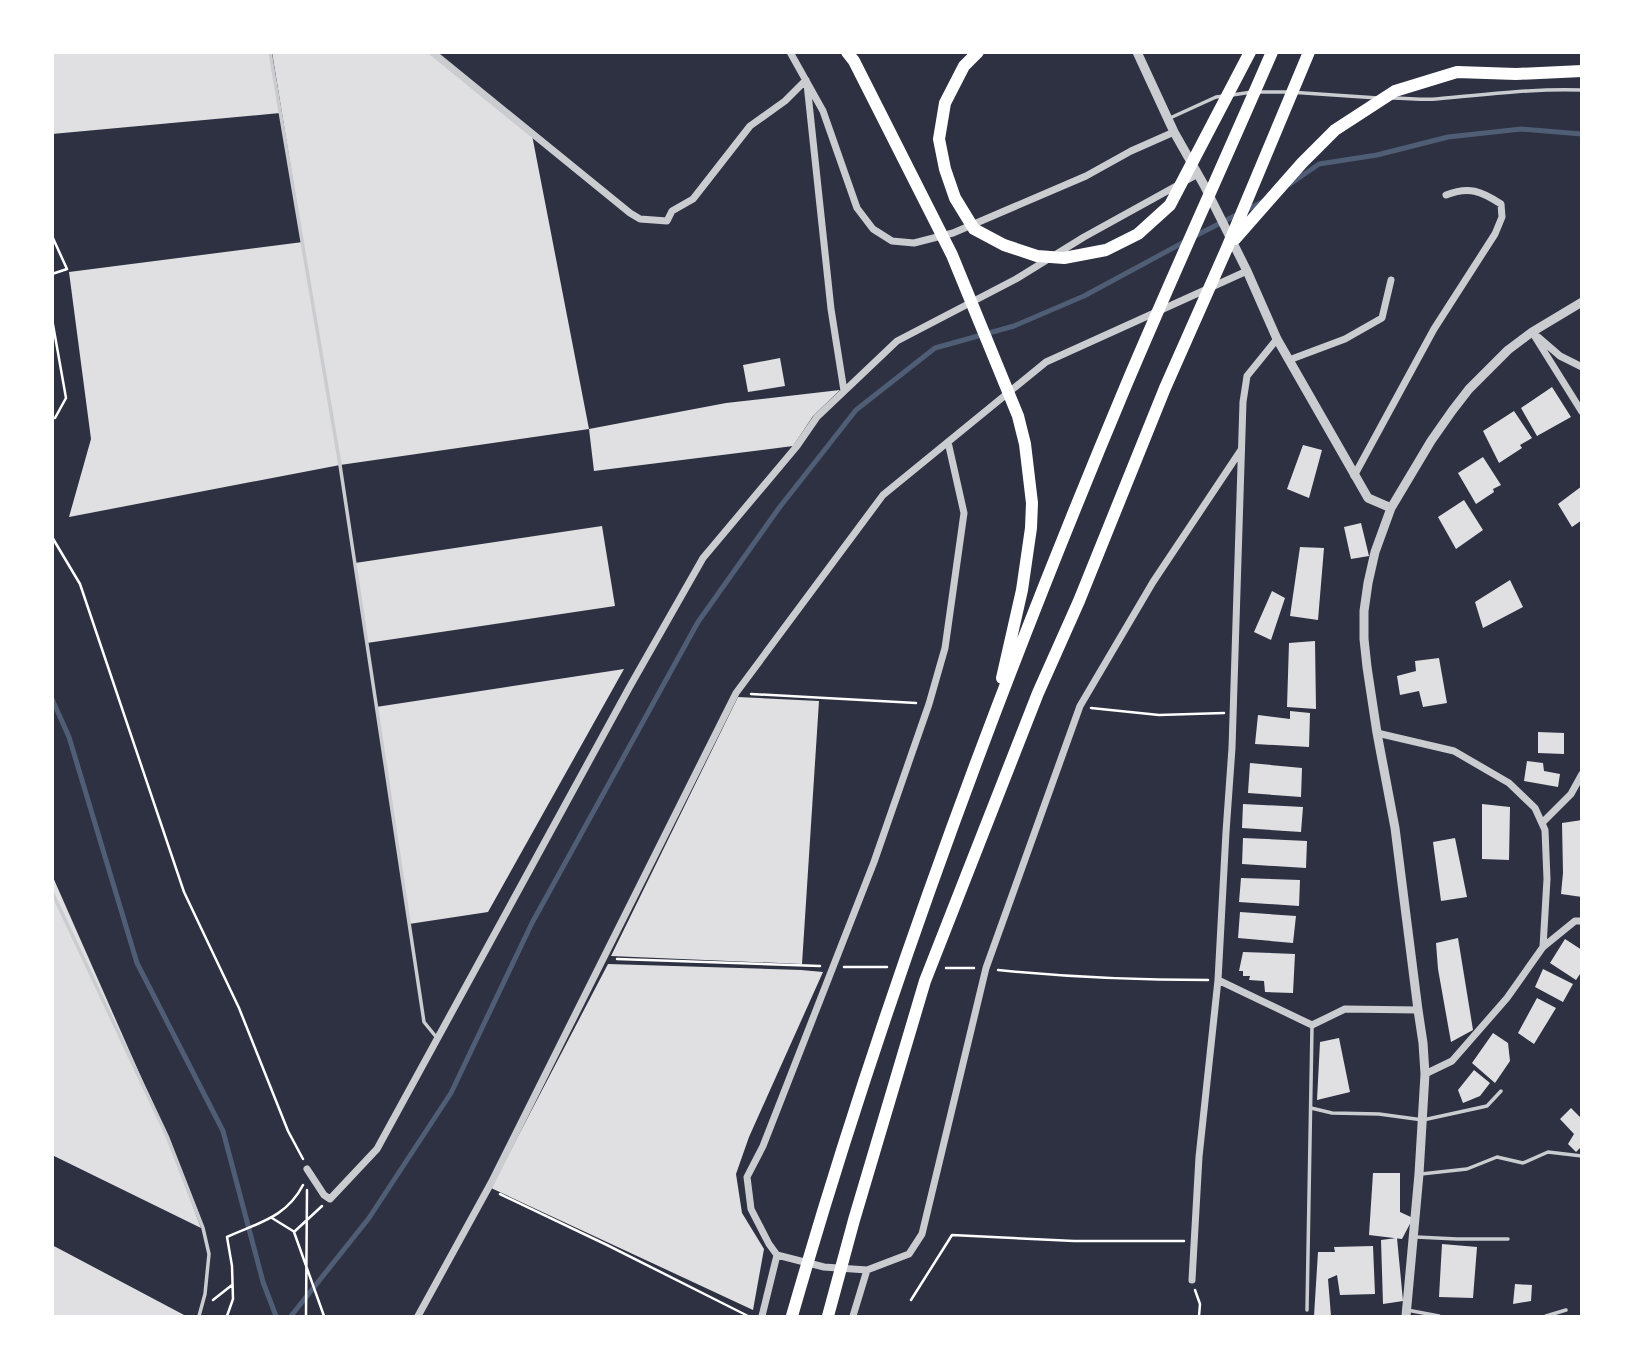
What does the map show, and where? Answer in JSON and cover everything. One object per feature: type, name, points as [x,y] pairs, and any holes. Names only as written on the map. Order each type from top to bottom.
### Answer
[{"type":"highway","points":[[847,52],[953,256],[1018,416],[1025,444],[1030,476],[1031,528],[1022,590],[992,719]]},
{"type":"highway","points":[[978,52],[964,66],[945,103],[939,139],[945,170],[955,198],[974,229],[1004,245],[1037,256],[1064,258],[1106,250],[1138,234],[1170,205],[1250,52]]},
{"type":"highway","points":[[792,1317],[822,1211],[897,981],[992,719],[1127,383],[1272,52]]},
{"type":"highway","points":[[828,1317],[925,981],[1038,693],[1079,601],[1165,388],[1310,52]]},
{"type":"highway","points":[[1227,248],[1335,130],[1395,91],[1457,72],[1516,74],[1581,71]]},
{"type":"street","points":[[432,52],[640,219],[667,221],[672,211],[693,199],[750,126],[785,101],[806,80]]},
{"type":"street","points":[[790,52],[823,111],[857,208],[873,229],[892,241],[914,243],[953,233],[1086,176],[1131,151],[1174,132]]},
{"type":"street","points":[[1137,52],[1174,132],[1247,271],[1277,340],[1368,498],[1391,508]]},
{"type":"street","points":[[806,80],[831,309],[844,391]]},
{"type":"street","points":[[307,1169],[324,1195],[330,1199],[377,1149],[703,558],[797,446],[817,417],[897,341],[1016,279],[1084,237],[1198,174]]},
{"type":"street","points":[[1354,476],[1434,329],[1495,234],[1502,217],[1502,204],[1486,194],[1461,189],[1446,195]]},
{"type":"street","points":[[418,1317],[488,1189],[736,693],[883,495],[1046,362],[1247,271]]},
{"type":"street","points":[[1289,360],[1345,339],[1382,318],[1391,280]]},
{"type":"street","points":[[1407,1313],[1425,1074],[1395,828],[1367,667],[1364,611],[1368,583],[1391,508],[1451,411],[1488,368],[1508,350],[1581,302]]},
{"type":"street","points":[[1532,332],[1560,356],[1581,367]]},
{"type":"street","points":[[1532,332],[1581,412]]},
{"type":"street","points":[[1192,1280],[1199,1157],[1218,980],[1234,712],[1243,402],[1247,376],[1277,340]]},
{"type":"street","points":[[948,442],[964,513],[946,648],[870,874],[763,1146],[747,1177],[751,1209],[777,1255],[824,1267],[866,1269],[909,1254],[922,1234],[986,968],[1080,706],[1153,582],[1241,450]]},
{"type":"street","points":[[1377,733],[1454,751],[1509,783],[1535,808],[1545,830],[1547,879],[1543,947]]},
{"type":"street","points":[[1542,823],[1571,794],[1581,774]]},
{"type":"street","points":[[1425,1074],[1452,1061],[1507,998],[1543,947],[1578,921],[1581,911]]},
{"type":"street","points":[[1218,980],[1312,1025],[1345,1009],[1418,1010]]},
{"type":"street","points":[[762,1317],[777,1255]]},
{"type":"street","points":[[853,1317],[866,1269]]},
{"type":"lane","points":[[270,52],[340,465],[424,1022],[437,1038]]},
{"type":"lane","points":[[1168,119],[1216,97],[1248,92],[1433,99],[1543,89],[1581,90]]},
{"type":"lane","points":[[52,892],[167,1136],[203,1228],[209,1254],[205,1294],[199,1317]]},
{"type":"lane","points":[[1307,1310],[1312,1025]]},
{"type":"lane","points":[[1311,1108],[1332,1113],[1379,1114],[1423,1120],[1487,1106],[1501,1091]]},
{"type":"lane","points":[[1419,1174],[1467,1169],[1497,1157],[1523,1163],[1548,1152],[1581,1156]]},
{"type":"lane","points":[[1414,1237],[1508,1239]]},
{"type":"lane","points":[[1546,1317],[1566,1310]]},
{"type":"lane","points":[[1407,1313],[1439,1317]]},
{"type":"path","points":[[52,236],[67,269],[52,274]]},
{"type":"path","points":[[52,319],[66,398],[55,418],[52,418]]},
{"type":"path","points":[[52,537],[80,584],[184,892],[239,1008],[288,1131],[307,1169],[297,1197],[271,1219],[227,1237],[232,1266],[233,1299],[227,1317]]},
{"type":"path","points":[[736,693],[929,704]]},
{"type":"path","points":[[1080,706],[1159,715],[1234,712]]},
{"type":"path","points":[[488,1189],[607,1245],[748,1317]]},
{"type":"path","points":[[306,1317],[307,1195]]},
{"type":"path","points":[[294,1232],[330,1199]]},
{"type":"path","points":[[271,1219],[294,1232],[324,1317]]},
{"type":"path","points":[[911,1300],[952,1235],[1074,1241],[1194,1241]]},
{"type":"path","points":[[1192,1280],[1200,1304],[1199,1317]]},
{"type":"building","points":[[52,52],[270,52],[280,113],[52,134]]},
{"type":"building","points":[[272,52],[429,52],[532,135],[589,429],[340,465],[69,517],[91,439],[69,272],[303,242]]},
{"type":"building","points":[[780,358],[785,386],[748,392],[743,365]]},
{"type":"building","points":[[1552,387],[1571,417],[1537,436],[1521,408]]},
{"type":"building","points":[[840,390],[813,416],[793,446],[594,471],[589,429],[726,403]]},
{"type":"building","points":[[1514,411],[1532,438],[1499,463],[1483,431]]},
{"type":"building","points":[[1303,445],[1322,450],[1309,498],[1287,489]]},
{"type":"building","points":[[1483,457],[1501,485],[1476,504],[1458,473]]},
{"type":"building","points":[[1582,486],[1582,520],[1572,527],[1558,504]]},
{"type":"building","points":[[1464,500],[1483,530],[1456,549],[1438,517]]},
{"type":"building","points":[[1361,523],[1369,556],[1351,559],[1344,527]]},
{"type":"building","points":[[602,526],[615,606],[367,643],[355,563]]},
{"type":"building","points":[[1300,547],[1324,548],[1318,620],[1290,616]]},
{"type":"building","points":[[1510,580],[1523,607],[1483,628],[1475,602]]},
{"type":"building","points":[[1272,591],[1285,598],[1271,640],[1254,632]]},
{"type":"building","points":[[1315,641],[1316,709],[1287,707],[1289,643]]},
{"type":"building","points":[[1439,658],[1447,703],[1423,707],[1419,691],[1400,695],[1397,676],[1416,671],[1415,661]]},
{"type":"building","points":[[624,669],[488,912],[409,924],[376,707]]},
{"type":"building","points":[[738,697],[819,701],[802,964],[611,956]]},
{"type":"building","points":[[1290,711],[1310,713],[1309,747],[1255,744],[1258,715],[1290,719]]},
{"type":"building","points":[[1538,732],[1564,733],[1564,754],[1538,753]]},
{"type":"building","points":[[1527,761],[1543,763],[1544,771],[1560,774],[1558,787],[1524,781]]},
{"type":"building","points":[[1250,763],[1302,768],[1301,797],[1248,793]]},
{"type":"building","points":[[1243,804],[1303,807],[1301,832],[1242,828]]},
{"type":"building","points":[[1482,804],[1510,807],[1509,860],[1482,859]]},
{"type":"building","points":[[1582,820],[1582,897],[1561,894],[1562,823]]},
{"type":"building","points":[[1243,838],[1307,841],[1306,868],[1242,864]]},
{"type":"building","points":[[1455,838],[1467,897],[1441,901],[1433,842]]},
{"type":"building","points":[[52,875],[167,1136],[201,1228],[52,1155]]},
{"type":"building","points":[[1241,878],[1300,880],[1299,906],[1239,902]]},
{"type":"building","points":[[1240,912],[1296,916],[1293,943],[1238,938]]},
{"type":"building","points":[[1458,938],[1473,1030],[1451,1042],[1436,943]]},
{"type":"building","points":[[1565,939],[1582,950],[1582,971],[1576,980],[1550,963]]},
{"type":"building","points":[[1243,952],[1295,954],[1293,993],[1265,992],[1264,981],[1249,980],[1250,976],[1243,976],[1243,971],[1239,971]]},
{"type":"building","points":[[608,964],[823,972],[749,1137],[736,1174],[742,1213],[764,1249],[753,1310],[491,1188]]},
{"type":"building","points":[[1543,969],[1573,984],[1563,1002],[1535,987]]},
{"type":"building","points":[[1537,998],[1556,1008],[1534,1044],[1518,1033]]},
{"type":"building","points":[[1493,1033],[1508,1043],[1510,1061],[1495,1083],[1472,1063]]},
{"type":"building","points":[[1339,1038],[1350,1092],[1317,1100],[1320,1042]]},
{"type":"building","points":[[1474,1070],[1490,1083],[1480,1096],[1463,1103],[1458,1090]]},
{"type":"building","points":[[1571,1108],[1582,1119],[1582,1146],[1576,1152],[1568,1144],[1574,1134],[1560,1119]]},
{"type":"building","points":[[1373,1173],[1400,1173],[1400,1212],[1413,1218],[1402,1239],[1369,1235]]},
{"type":"building","points":[[1397,1238],[1403,1301],[1383,1304],[1381,1240]]},
{"type":"building","points":[[1442,1244],[1477,1247],[1473,1298],[1439,1297]]},
{"type":"building","points":[[52,1245],[186,1316],[52,1316]]},
{"type":"building","points":[[1373,1246],[1375,1294],[1340,1295],[1337,1275],[1328,1279],[1331,1316],[1314,1316],[1318,1252],[1335,1252],[1334,1247]]},
{"type":"building","points":[[1515,1284],[1532,1285],[1531,1301],[1513,1304]]},
{"type":"waterway","points":[[1290,184],[1319,164],[1377,155],[1448,137],[1521,129],[1582,134]]},
{"type":"waterway","points":[[1195,236],[1264,201]]},
{"type":"waterway","points":[[291,1316],[369,1218],[451,1093],[532,923],[698,622],[779,508],[856,410],[935,348],[1014,326],[1084,296],[1186,241]]},
{"type":"waterway","points":[[52,699],[69,737],[137,963],[223,1131],[263,1282],[276,1316]]}]
